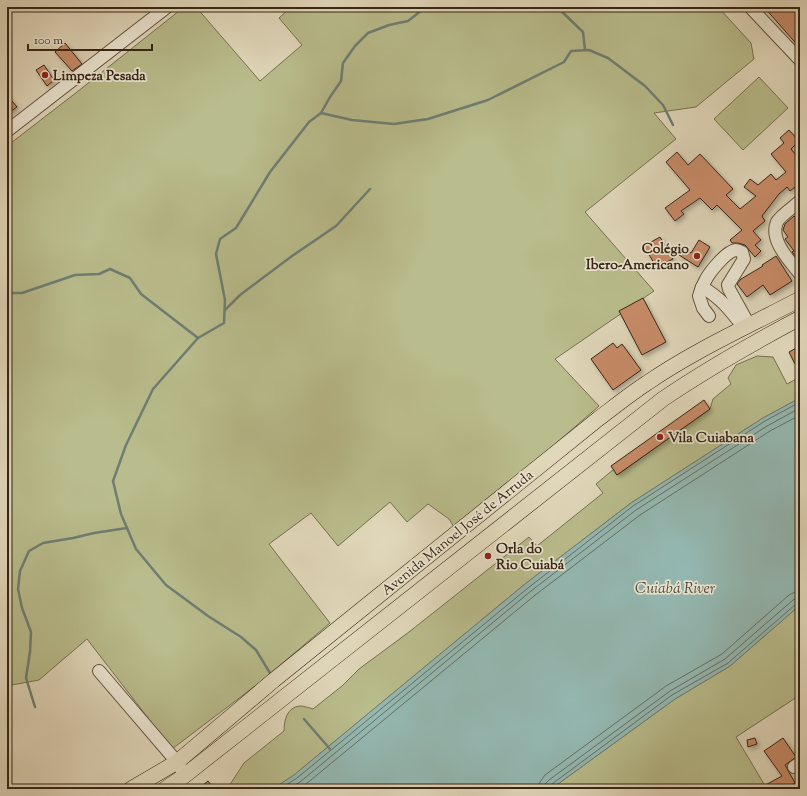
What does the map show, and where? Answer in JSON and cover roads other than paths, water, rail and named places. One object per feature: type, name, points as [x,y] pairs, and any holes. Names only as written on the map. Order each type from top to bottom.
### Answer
[{"type":"main road","name":"Avenida Manoel José de Arruda","points":[[131,789],[177,762],[274,680],[598,419],[648,382],[704,349],[800,298]]},
{"type":"main road","name":"Avenida Manoel José de Arruda","points":[[165,789],[184,776],[663,399],[691,380],[800,318]]},
{"type":"main road","points":[[532,472],[548,489]]},
{"type":"street","points":[[7,131],[166,7]]},
{"type":"street","points":[[750,7],[800,60]]},
{"type":"street","points":[[800,201],[777,221],[775,232],[777,242],[800,274]]},
{"type":"street","points":[[709,316],[703,308],[698,296],[702,287],[710,273],[728,253],[735,250],[742,252],[744,259],[728,285]]},
{"type":"street","points":[[710,273],[728,285],[747,327]]},
{"type":"street","points":[[702,287],[714,294],[747,327]]},
{"type":"street","points":[[99,671],[177,762],[184,776]]},
{"type":"water","name":"Cuiabá River","points":[[800,398],[800,605],[730,666],[675,699],[551,789],[273,789],[294,775],[525,584],[631,503],[763,418]]},
{"type":"waterway","points":[[321,113],[341,81],[343,63],[355,46],[368,33],[389,25],[408,21],[424,7]]},
{"type":"waterway","points":[[557,7],[583,32],[585,50]]},
{"type":"waterway","points":[[270,673],[256,650],[241,637],[208,616],[166,585],[136,549],[121,514],[113,481],[126,445],[153,389],[198,338],[224,323],[225,300],[216,254],[220,239],[236,228],[270,172],[309,122],[321,113],[352,120],[394,124],[428,119],[488,100],[564,62],[571,51],[589,50],[608,58],[645,86],[663,105],[673,125]]},
{"type":"waterway","points":[[225,310],[240,295],[292,256],[336,226],[370,189]]},
{"type":"waterway","points":[[7,293],[22,293],[75,275],[99,274],[110,269],[130,278],[141,294],[198,338]]},
{"type":"waterway","points":[[35,707],[26,678],[31,632],[22,608],[18,589],[20,571],[29,551],[43,543],[127,528]]},
{"type":"waterway","points":[[304,719],[330,749]]},
{"type":"place","name":"Limpeza Pesada","points":[[45,75]]},
{"type":"place","name":"Colégio Ibero-Americano","points":[[697,256]]},
{"type":"place","name":"Vila Cuiabana","points":[[660,437]]},
{"type":"place","name":"Orla do Rio Cuiabá","points":[[488,556]]}]
